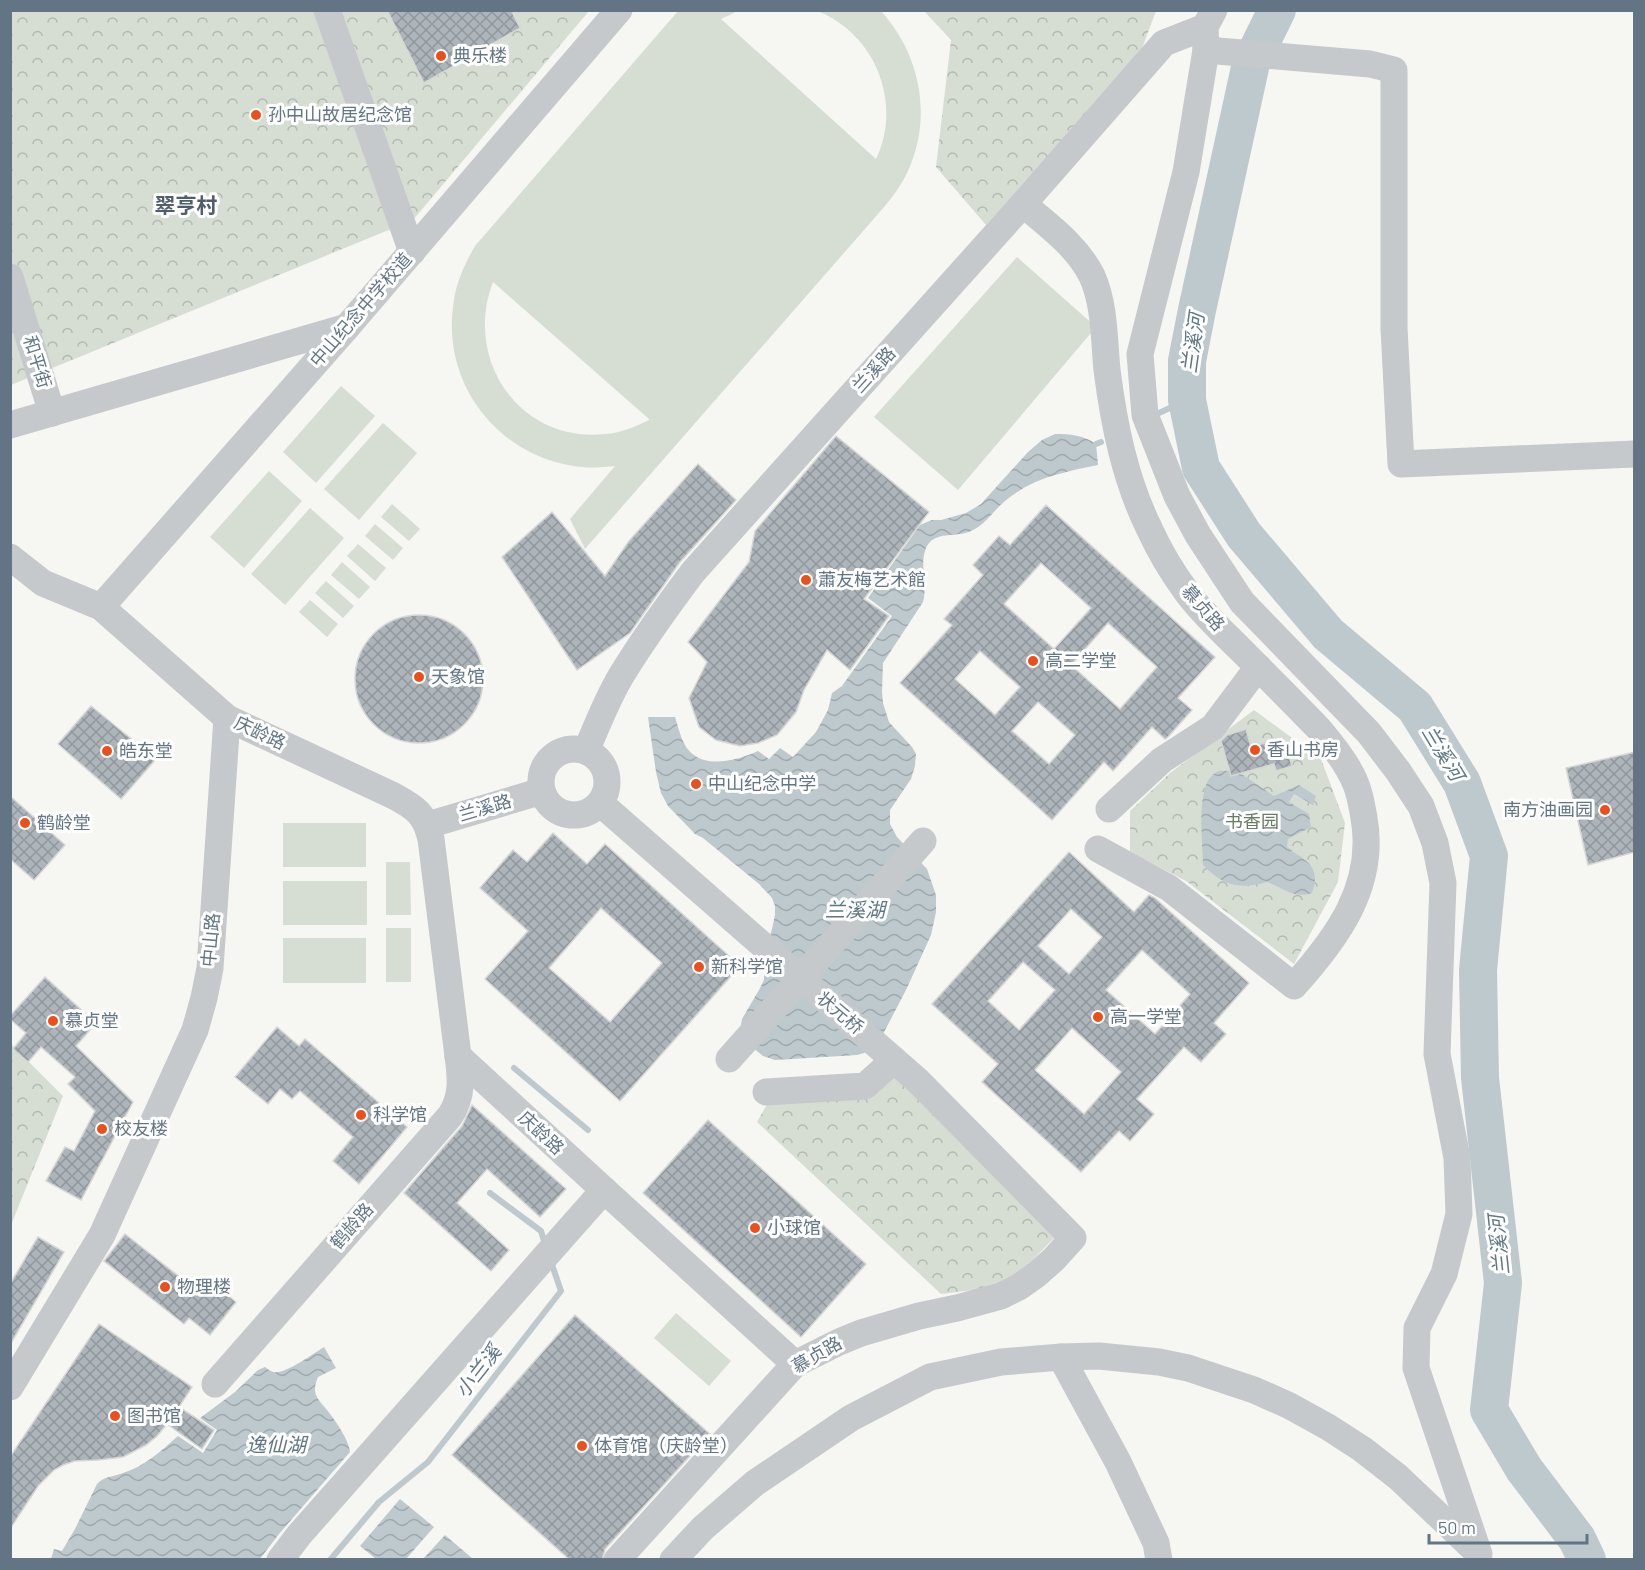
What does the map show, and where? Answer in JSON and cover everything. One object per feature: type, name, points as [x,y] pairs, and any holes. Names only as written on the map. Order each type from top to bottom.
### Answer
[{"type":"street","points":[[327,10],[412,252]]},
{"type":"street","name":"中山纪念中学校道","points":[[101,607],[347,327],[619,10]]},
{"type":"street","points":[[1483,1557],[1416,1368],[1417,1328],[1444,1274],[1459,1214],[1457,1158],[1437,1054],[1443,883],[1435,843],[1421,806],[1369,733],[1242,602],[1198,536],[1177,495],[1145,415],[1140,354],[1186,172],[1208,34],[1394,70],[1394,328],[1401,464],[1635,454]]},
{"type":"street","name":"兰溪路","points":[[586,751],[604,708],[623,672],[693,572],[1164,43],[1208,34]]},
{"type":"street","name":"慕贞路","points":[[1023,204],[1072,247],[1092,278],[1099,299],[1112,407],[1120,448],[1148,527],[1187,592],[1206,615],[1319,729],[1346,765],[1356,784],[1366,831],[1366,855],[1361,882],[1353,905],[1327,948],[1294,986],[1169,888],[1098,849]]},
{"type":"street","name":"和平街","points":[[10,277],[52,413]]},
{"type":"street","points":[[10,425],[347,327]]},
{"type":"street","points":[[10,557],[42,583],[101,607],[227,718]]},
{"type":"street","points":[[1109,809],[1162,760],[1213,727],[1258,667]]},
{"type":"street","name":"庆龄路","points":[[227,718],[394,796],[418,811],[428,825]]},
{"type":"street","name":"中山路","points":[[10,1387],[102,1235],[195,1030],[210,968],[227,718]]},
{"type":"street","points":[[576,749],[586,751],[602,764],[607,784],[605,794],[592,810],[573,816],[562,814],[546,801],[541,781],[543,771],[556,754],[576,749]]},
{"type":"street","name":"兰溪路","points":[[428,825],[542,791]]},
{"type":"street","name":"状元桥","points":[[600,803],[918,1081],[1073,1238]]},
{"type":"street","points":[[428,825],[458,1056]]},
{"type":"street","name":"状元桥","points":[[735,1052],[921,843]]},
{"type":"street","points":[[766,1092],[865,1086],[887,1053]]},
{"type":"street","name":"庆龄路","points":[[458,1056],[795,1364]]},
{"type":"street","name":"鹤龄路","points":[[215,1384],[450,1116],[460,1094],[458,1056]]},
{"type":"street","points":[[280,1560],[299,1535],[604,1190]]},
{"type":"street","name":"慕贞路","points":[[617,1560],[795,1364],[839,1341],[861,1333],[1001,1296],[1036,1275],[1073,1238]]},
{"type":"street","points":[[673,1560],[703,1528],[755,1483],[851,1418],[930,1377],[1001,1362],[1099,1356],[1159,1362],[1218,1378],[1288,1405],[1362,1449],[1398,1477],[1483,1557]]},
{"type":"street","points":[[1061,1357],[1118,1462],[1156,1543],[1159,1560]]},
{"type":"green space","name":"孙中山故居纪念馆","points":[[11,11],[589,11],[413,220],[11,385]]},
{"type":"green space","points":[[678,11],[738,11],[721,19],[876,159],[884,137],[886,115],[884,93],[878,72],[868,53],[854,36],[837,21],[817,11],[881,11],[905,46],[913,66],[921,108],[916,150],[900,185],[885,206],[585,549],[570,519],[615,466],[581,467],[549,460],[520,446],[495,427],[474,402],[460,373],[453,341],[453,307],[461,275],[475,246]],"holes":[[[493,282],[649,419],[616,432],[575,433],[547,425],[524,410],[506,391],[493,367],[486,340],[486,311]]]},
{"type":"green space","points":[[924,11],[1156,11],[1138,59],[986,225],[936,167],[951,40]]},
{"type":"green space","points":[[1017,257],[1096,327],[958,490],[874,417]]},
{"type":"green space","points":[[341,386],[375,416],[316,483],[283,452]]},
{"type":"green space","points":[[383,423],[417,453],[359,520],[324,489]]},
{"type":"green space","points":[[269,471],[302,501],[244,568],[210,537]]},
{"type":"green space","points":[[392,504],[420,529],[409,541],[381,517]]},
{"type":"green space","points":[[310,508],[344,538],[285,605],[251,574]]},
{"type":"green space","points":[[375,524],[403,548],[393,560],[365,536]]},
{"type":"green space","points":[[358,544],[386,568],[375,581],[347,556]]},
{"type":"green space","points":[[342,562],[370,587],[359,599],[331,575]]},
{"type":"green space","points":[[326,581],[354,606],[343,618],[315,593]]},
{"type":"green space","points":[[310,600],[338,624],[327,637],[299,612]]},
{"type":"green space","name":"书香园","points":[[1254,710],[1321,759],[1345,823],[1338,882],[1294,964],[1186,881],[1130,852],[1130,811],[1170,773]]},
{"type":"green space","points":[[283,823],[366,823],[366,867],[283,867]]},
{"type":"green space","points":[[386,862],[410,862],[411,915],[386,915]]},
{"type":"green space","points":[[283,881],[367,881],[367,925],[283,925]]},
{"type":"green space","points":[[386,928],[411,928],[411,982],[386,982]]},
{"type":"green space","points":[[283,938],[366,938],[366,983],[283,983]]},
{"type":"green space","points":[[11,1044],[63,1096],[11,1225]]},
{"type":"green space","points":[[895,1075],[1058,1234],[1007,1286],[941,1294],[757,1122],[780,1082]]},
{"type":"green space","points":[[676,1313],[731,1361],[709,1386],[654,1338]]},
{"type":"water","name":"兰溪湖","points":[[1055,434],[1077,436],[1096,444],[1098,465],[1037,481],[1015,493],[976,528],[965,533],[940,537],[930,542],[923,561],[925,589],[923,602],[883,663],[883,703],[889,722],[916,754],[911,779],[890,810],[890,824],[897,837],[927,869],[936,895],[936,912],[931,935],[906,990],[881,1038],[864,1053],[775,1060],[763,1056],[742,1039],[740,1031],[742,1019],[764,980],[764,955],[772,929],[775,906],[772,898],[759,884],[695,834],[668,806],[661,793],[656,772],[648,717],[675,717],[682,738],[690,752],[701,759],[726,761],[758,751],[769,759],[780,748],[793,757],[816,732],[828,710],[832,693],[842,686],[892,616],[868,598],[920,525],[932,520],[941,520],[966,513],[981,504],[1028,452],[1042,440]]},
{"type":"water","points":[[1229,771],[1243,775],[1274,796],[1299,785],[1316,796],[1313,805],[1294,794],[1289,802],[1309,814],[1311,827],[1288,839],[1287,847],[1305,860],[1313,870],[1315,884],[1312,893],[1295,894],[1267,882],[1248,886],[1232,884],[1218,878],[1203,865],[1202,802],[1205,789],[1215,773]]},
{"type":"water","name":"逸仙湖","points":[[324,1347],[336,1368],[318,1377],[315,1392],[341,1430],[350,1452],[260,1559],[51,1559],[54,1549],[62,1551],[100,1481],[123,1473],[152,1458],[178,1436],[203,1453],[217,1430],[200,1418],[235,1392],[258,1370],[265,1367],[273,1372],[285,1370]]},
{"type":"water","points":[[400,1499],[434,1527],[406,1559],[376,1559],[360,1546]]},
{"type":"water","points":[[445,1535],[473,1559],[423,1559]]},
{"type":"building","name":"典乐楼","points":[[387,10],[511,10],[520,28],[424,83]]},
{"type":"building","name":"蕭友梅艺术館","points":[[836,436],[929,512],[864,599],[889,616],[850,670],[827,650],[804,690],[796,712],[777,735],[758,743],[740,746],[716,740],[699,727],[689,698],[707,662],[688,642],[749,562],[755,531]]},
{"type":"building","points":[[698,464],[736,500],[680,562],[630,633],[577,670],[502,557],[552,512],[605,576],[629,541]]},
{"type":"building","name":"高二学堂","points":[[1046,505],[1215,657],[1178,698],[1192,710],[1168,737],[1165,739],[1152,727],[1113,771],[1104,762],[1052,820],[900,683],[952,625],[944,619],[983,575],[973,565],[999,536],[1010,545]],"holes":[[[1041,563],[1091,608],[1054,649],[1004,604]],[[1108,623],[1157,667],[1120,709],[1071,665]],[[980,651],[1020,687],[995,715],[955,679]],[[1038,702],[1075,735],[1049,764],[1012,731]]]},
{"type":"building","name":"天象馆","points":[[419,615],[444,620],[464,634],[478,654],[483,679],[478,704],[464,724],[444,738],[419,743],[394,738],[374,724],[360,704],[355,679],[360,654],[374,634],[394,620]]},
{"type":"building","name":"皓东堂","points":[[91,706],[156,759],[121,799],[58,744]]},
{"type":"building","name":"香山书房","points":[[1246,729],[1251,747],[1284,737],[1292,766],[1276,771],[1274,764],[1231,776],[1221,741],[1227,735]]},
{"type":"building","name":"南方油画园","points":[[1635,752],[1635,852],[1588,865],[1566,768]]},
{"type":"building","name":"鹤龄堂","points":[[10,796],[65,845],[34,880],[10,859]]},
{"type":"building","name":"新科学馆","points":[[553,833],[587,864],[605,844],[740,966],[620,1101],[485,979],[528,931],[480,888],[513,850],[527,862]],"holes":[[[601,908],[662,963],[610,1022],[549,968]]]},
{"type":"building","name":"高一学堂","points":[[1069,852],[1134,912],[1149,895],[1155,898],[1249,983],[1214,1023],[1226,1034],[1201,1062],[1184,1047],[1137,1099],[1154,1114],[1130,1141],[1119,1131],[1081,1172],[982,1082],[998,1064],[932,1004]],"holes":[[[1071,909],[1102,937],[1069,974],[1038,946]],[[1142,950],[1190,994],[1155,1034],[1106,990]],[[1023,962],[1055,990],[1019,1030],[988,1001]],[[1072,1028],[1121,1072],[1084,1114],[1035,1070]]]},
{"type":"building","points":[[45,977],[96,1023],[76,1046],[133,1102],[81,1200],[46,1181],[65,1147],[74,1151],[95,1111],[68,1084],[75,1077],[41,1047],[28,1062],[13,1049],[26,1033],[10,1019],[10,1016]]},
{"type":"building","name":"科学馆","points":[[277,1027],[299,1046],[305,1039],[407,1127],[359,1184],[333,1161],[353,1137],[300,1091],[292,1099],[280,1089],[268,1104],[235,1077]]},
{"type":"building","points":[[472,1105],[566,1189],[540,1217],[487,1169],[457,1203],[509,1250],[491,1271],[404,1193],[462,1126]]},
{"type":"building","name":"小球馆","points":[[708,1120],[866,1264],[801,1337],[643,1193]]},
{"type":"building","name":"物理楼","points":[[125,1234],[200,1293],[210,1281],[236,1302],[210,1335],[189,1318],[184,1324],[104,1261]]},
{"type":"building","points":[[38,1237],[64,1252],[10,1345],[10,1284]]},
{"type":"building","name":"体育馆（庆龄堂）","points":[[575,1315],[710,1434],[605,1549],[602,1560],[570,1560],[452,1455]]},
{"type":"building","name":"图书馆","points":[[99,1324],[192,1387],[179,1407],[214,1430],[202,1449],[167,1424],[146,1445],[123,1457],[75,1461],[63,1465],[54,1470],[38,1486],[10,1529],[10,1457]]},
{"type":"waterway","name":"兰溪河","points":[[1277,10],[1251,63],[1187,361],[1187,400],[1201,468],[1244,535],[1328,634],[1415,707],[1462,783],[1489,856],[1478,970],[1480,1078],[1503,1283],[1489,1410],[1524,1469],[1577,1539],[1587,1560]]},
{"type":"waterway","points":[[1159,413],[1187,400]]},
{"type":"waterway","points":[[1096,444],[1101,442]]},
{"type":"waterway","points":[[514,1068],[588,1130]]},
{"type":"waterway","name":"小兰溪","points":[[490,1193],[541,1231],[545,1244]]},
{"type":"waterway","name":"小兰溪","points":[[330,1560],[379,1502],[428,1462],[561,1291],[551,1262]]},
{"type":"place","name":"典乐楼","points":[[441,56]]},
{"type":"place","name":"孙中山故居纪念馆","points":[[256,115]]},
{"type":"place","name":"蕭友梅艺术館","points":[[806,580]]},
{"type":"place","name":"高二学堂","points":[[1033,661]]},
{"type":"place","name":"天象馆","points":[[419,677]]},
{"type":"place","name":"香山书房","points":[[1255,750]]},
{"type":"place","name":"皓东堂","points":[[107,751]]},
{"type":"place","name":"中山纪念中学","points":[[696,784]]},
{"type":"place","name":"南方油画园","points":[[1605,810]]},
{"type":"place","name":"鹤龄堂","points":[[25,823]]},
{"type":"place","name":"新科学馆","points":[[699,967]]},
{"type":"place","name":"高一学堂","points":[[1098,1017]]},
{"type":"place","name":"慕贞堂","points":[[53,1021]]},
{"type":"place","name":"科学馆","points":[[361,1115]]},
{"type":"place","name":"校友楼","points":[[102,1129]]},
{"type":"place","name":"小球馆","points":[[755,1228]]},
{"type":"place","name":"物理楼","points":[[165,1287]]},
{"type":"place","name":"图书馆","points":[[115,1416]]},
{"type":"place","name":"体育馆（庆龄堂）","points":[[582,1446]]},
{"type":"district","name":"翠亨村","points":[[186,206]]}]
